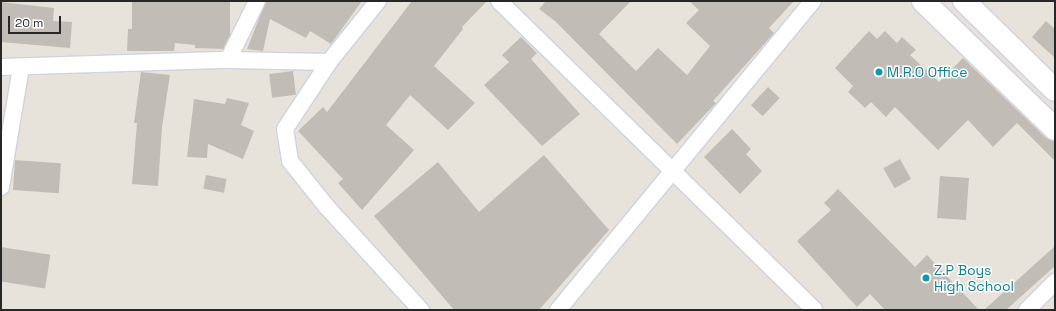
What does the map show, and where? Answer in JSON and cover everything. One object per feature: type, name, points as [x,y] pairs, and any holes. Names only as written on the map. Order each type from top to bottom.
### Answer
[{"type":"main road","points":[[923,1],[1055,130]]},
{"type":"main road","points":[[964,1],[1055,90]]},
{"type":"main road","points":[[960,37],[980,16]]},
{"type":"street","points":[[228,60],[257,1]]},
{"type":"street","points":[[378,1],[329,62],[284,130],[290,161],[326,206],[421,310]]},
{"type":"street","points":[[499,1],[814,310]]},
{"type":"street","points":[[558,310],[813,1]]},
{"type":"street","points":[[1,67],[228,60],[329,62]]},
{"type":"street","points":[[1,187],[22,67]]},
{"type":"street","points":[[1026,310],[1055,282]]},
{"type":"building","points":[[132,1],[230,2],[230,35],[223,49],[195,48],[195,45],[175,43],[174,51],[127,51],[128,29],[132,29]]},
{"type":"building","points":[[266,1],[362,1],[331,44],[310,31],[306,38],[270,19],[263,51],[247,49]]},
{"type":"building","points":[[412,1],[487,1],[462,27],[463,29],[434,66],[475,103],[448,130],[410,95],[386,125],[414,150],[362,210],[338,183],[343,179],[298,131],[323,107],[327,112]]},
{"type":"building","points":[[546,1],[631,1],[599,34],[636,71],[658,48],[687,75],[710,46],[686,23],[699,10],[689,1],[794,1],[769,28],[774,33],[713,101],[716,103],[677,144],[555,21],[539,9]]},
{"type":"building","points":[[1,2],[54,8],[53,21],[72,22],[70,48],[1,42]]},
{"type":"building","points":[[1046,21],[1055,29],[1055,58],[1032,37]]},
{"type":"building","points":[[869,31],[877,39],[885,31],[897,43],[902,37],[916,50],[910,55],[939,82],[963,58],[1046,138],[1055,141],[1055,161],[1017,123],[993,147],[968,120],[938,150],[895,107],[886,117],[871,102],[865,108],[848,92],[853,86],[835,68]]},
{"type":"building","points":[[521,37],[537,53],[531,59],[580,114],[542,146],[484,85],[509,62],[502,55]]},
{"type":"building","points":[[293,71],[296,95],[272,98],[269,74]]},
{"type":"building","points":[[141,72],[170,75],[162,127],[158,186],[132,184],[137,123],[134,123]]},
{"type":"building","points":[[768,87],[780,98],[763,116],[751,105]]},
{"type":"building","points":[[227,98],[249,103],[241,125],[254,131],[243,159],[208,144],[207,158],[187,157],[194,99],[225,104]]},
{"type":"building","points":[[732,129],[751,149],[746,154],[762,171],[740,194],[704,157]]},
{"type":"building","points":[[544,155],[609,230],[539,310],[454,310],[374,216],[438,162],[479,212]]},
{"type":"building","points":[[900,159],[911,179],[895,188],[883,168]]},
{"type":"building","points":[[15,160],[61,163],[59,193],[13,190]]},
{"type":"building","points":[[206,175],[227,179],[224,193],[203,189]]},
{"type":"building","points":[[940,176],[969,178],[966,220],[937,218]]},
{"type":"building","points":[[838,189],[915,267],[927,255],[979,310],[885,310],[870,294],[857,307],[797,241],[831,210],[824,203]]},
{"type":"building","points":[[1055,246],[1055,266],[1006,310],[984,310]]},
{"type":"building","points":[[1,247],[50,255],[45,288],[1,281]]},
{"type":"place","name":"M.R.O Office","points":[[879,72]]},
{"type":"place","name":"Z.P Boys High School","points":[[926,278]]}]
